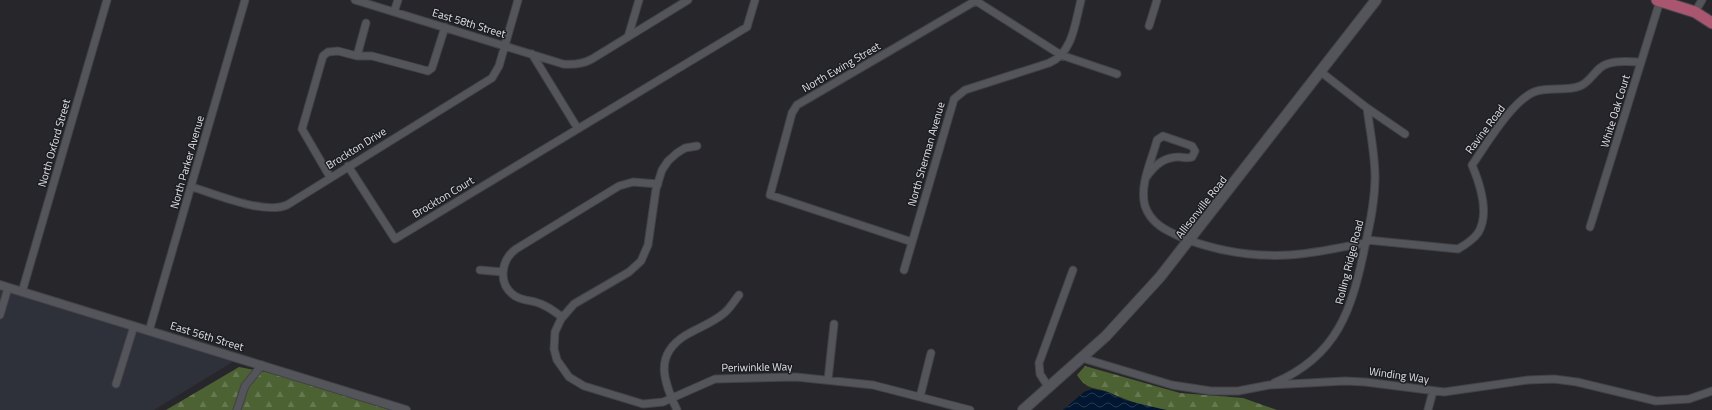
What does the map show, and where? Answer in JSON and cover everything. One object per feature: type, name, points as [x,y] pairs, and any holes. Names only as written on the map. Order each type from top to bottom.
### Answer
[{"type":"main road","name":"Allisonville Road","points":[[1023,410],[1082,358],[1137,304],[1190,240],[1376,0]]},
{"type":"main road","points":[[1659,0],[1695,12],[1712,24]]},
{"type":"street","name":"North Oxford Street","points":[[22,292],[107,0]]},
{"type":"street","name":"North Parker Avenue","points":[[149,330],[192,187],[245,0]]},
{"type":"street","name":"East 58th Street","points":[[355,0],[563,64],[577,64],[588,61],[628,37]]},
{"type":"street","points":[[394,12],[398,0]]},
{"type":"street","name":"Brockton Drive","points":[[192,187],[257,206],[276,208],[287,205],[489,80],[498,68],[518,0]]},
{"type":"street","points":[[628,37],[639,0]]},
{"type":"street","points":[[628,37],[688,0]]},
{"type":"street","name":"Brockton Court","points":[[348,166],[395,240],[747,26],[755,0]]},
{"type":"street","points":[[976,0],[1061,55],[1117,74]]},
{"type":"street","name":"North Ewing Street","points":[[912,242],[770,195],[792,114],[797,105],[976,0]]},
{"type":"street","points":[[1061,55],[1069,44],[1081,0]]},
{"type":"street","points":[[1149,26],[1157,0]]},
{"type":"street","name":"White Oak Court","points":[[1590,227],[1642,62],[1659,0]]},
{"type":"street","points":[[1695,12],[1702,0]]},
{"type":"street","points":[[357,56],[366,23]]},
{"type":"street","points":[[330,177],[304,135],[303,125],[323,56],[328,52],[335,50],[357,56],[372,56],[430,71],[445,27]]},
{"type":"street","points":[[532,54],[578,129]]},
{"type":"street","name":"North Sherman Avenue","points":[[904,270],[951,105],[955,98],[965,90],[1049,63],[1061,55]]},
{"type":"street","name":"Ravine Road","points":[[1367,241],[1458,249],[1470,242],[1478,232],[1482,222],[1484,208],[1472,165],[1498,128],[1519,102],[1540,90],[1580,86],[1601,68],[1610,63],[1642,62]]},
{"type":"street","points":[[1321,72],[1367,108],[1405,134]]},
{"type":"street","name":"Rolling Ridge Road","points":[[1269,385],[1292,374],[1319,354],[1342,323],[1351,303],[1367,241],[1374,203],[1375,166],[1367,108]]},
{"type":"street","points":[[1147,176],[1154,167],[1167,159],[1172,157],[1192,157],[1195,154],[1194,148],[1190,144],[1163,136],[1157,140],[1147,176],[1144,188],[1144,198],[1151,217],[1162,228],[1190,240],[1219,249],[1245,254],[1287,255],[1367,241]]},
{"type":"street","points":[[658,184],[633,182],[622,185],[514,250],[506,259],[503,272],[505,283],[511,293],[520,299],[542,304],[562,317],[574,304],[629,272],[641,261],[648,245],[658,184],[663,168],[672,156],[685,148],[696,146]]},
{"type":"street","points":[[480,270],[503,272]]},
{"type":"street","points":[[1049,388],[1040,374],[1039,363],[1062,295],[1073,270]]},
{"type":"street","name":"East 56th Street","points":[[4,286],[406,410]]},
{"type":"street","points":[[0,315],[4,286]]},
{"type":"street","points":[[677,410],[666,386],[664,375],[665,363],[671,350],[683,338],[724,314],[739,295]]},
{"type":"street","name":"Periwinkle Way","points":[[562,317],[555,332],[554,349],[557,360],[569,377],[584,386],[643,404],[657,403],[707,381],[723,377],[796,376],[873,385],[970,410]]},
{"type":"street","points":[[828,380],[834,324]]},
{"type":"street","points":[[116,384],[134,326]]},
{"type":"street","points":[[920,397],[931,353]]},
{"type":"street","name":"Winding Way","points":[[1082,358],[1172,385],[1198,390],[1238,391],[1269,385],[1354,381],[1444,392],[1528,380],[1554,379],[1577,382],[1656,401],[1678,401],[1693,398],[1712,391]]},
{"type":"street","points":[[237,410],[245,386],[262,365]]},
{"type":"street","points":[[1428,410],[1433,391]]},
{"type":"shaded area","points":[[0,289],[236,360],[154,410],[0,410]]},
{"type":"green space","points":[[1085,366],[1180,393],[1243,398],[1277,410],[1168,410],[1153,408],[1084,384],[1077,375]]},
{"type":"green space","points":[[239,367],[271,373],[390,410],[166,410]]},
{"type":"water","points":[[1092,389],[1108,392],[1124,400],[1166,410],[1063,410],[1084,392]]}]
